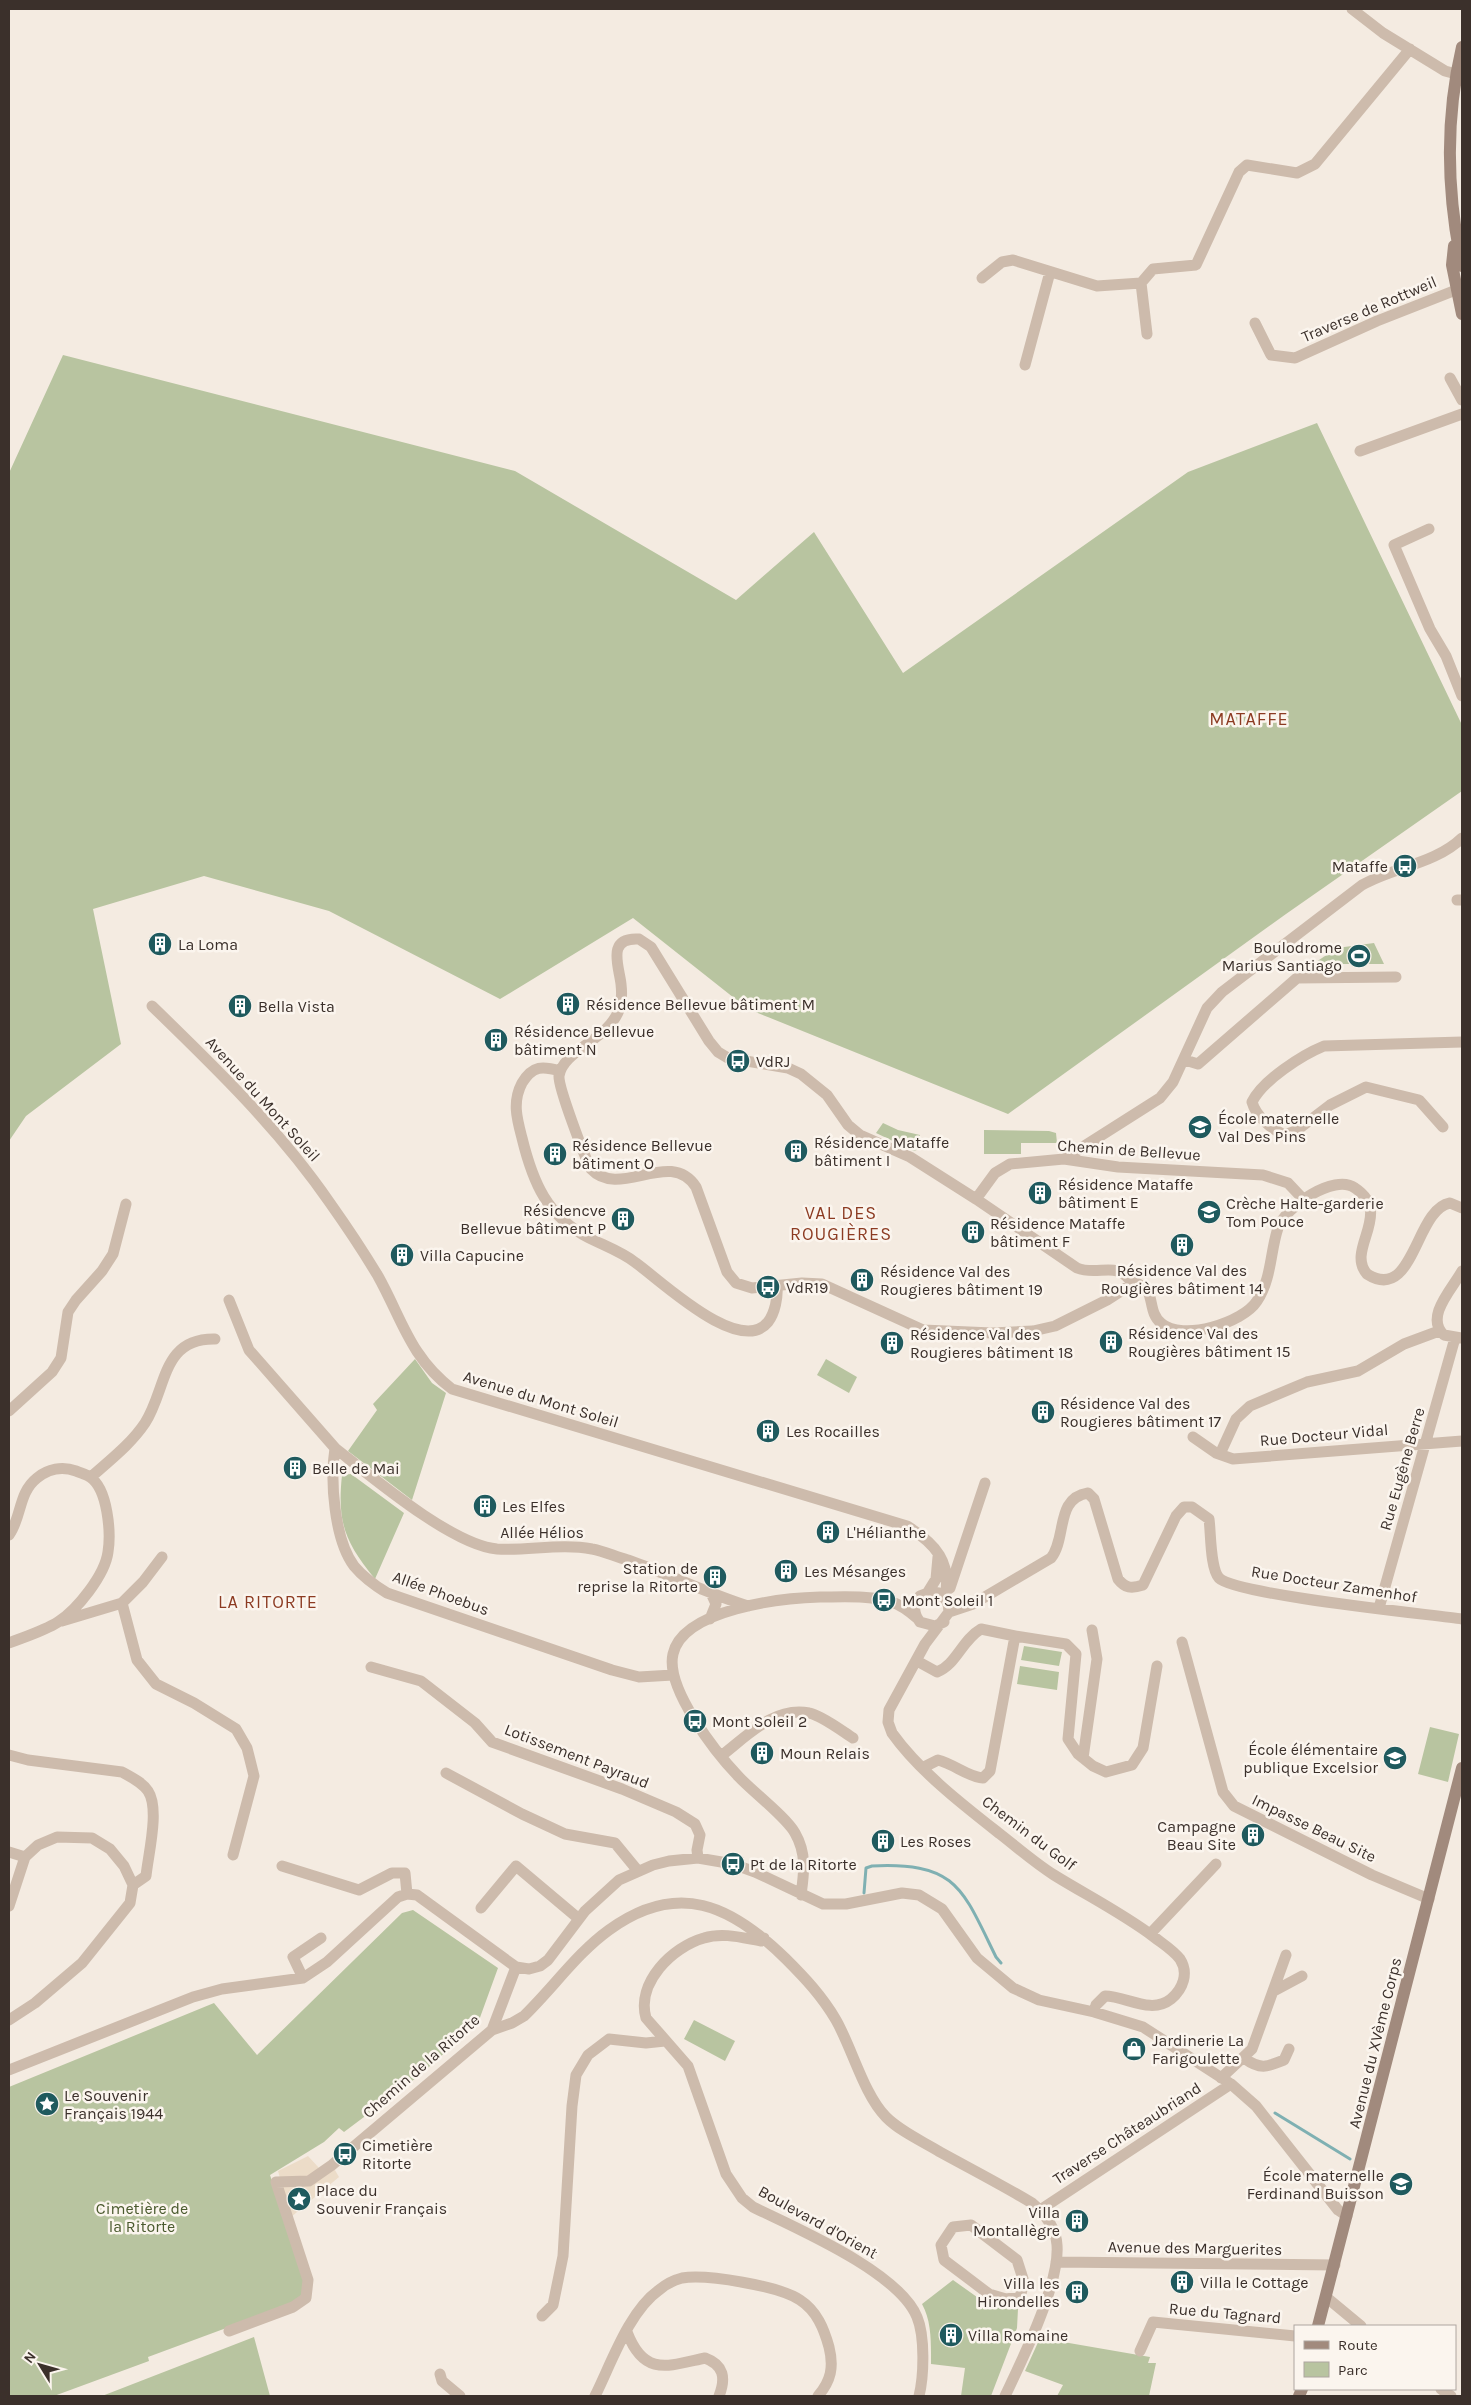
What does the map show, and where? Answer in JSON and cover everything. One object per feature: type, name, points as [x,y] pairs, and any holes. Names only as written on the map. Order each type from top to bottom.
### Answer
[{"type":"main road","points":[[1462,47],[1453,94],[1451,144],[1456,239],[1462,266]]},
{"type":"main road","points":[[1456,239],[1452,265],[1462,314]]},
{"type":"main road","name":"Avenue du XVème Corps","points":[[1318,2325],[1462,1768]]},
{"type":"street","points":[[1352,9],[1383,33],[1445,71],[1456,74]]},
{"type":"street","points":[[982,278],[1002,262],[1013,260],[1097,286],[1141,283],[1153,269],[1196,265],[1239,172],[1248,165],[1297,173],[1315,164],[1410,49]]},
{"type":"street","points":[[1024,365],[1050,272]]},
{"type":"street","points":[[1141,283],[1147,334]]},
{"type":"street","name":"Traverse de Rottweil","points":[[1254,323],[1271,355],[1295,358],[1377,320],[1456,290]]},
{"type":"street","points":[[1450,378],[1462,400]]},
{"type":"street","points":[[1360,451],[1462,414]]},
{"type":"street","points":[[1429,529],[1394,545],[1430,629],[1446,656],[1462,696]]},
{"type":"street","points":[[1064,1159],[1160,1098],[1173,1082],[1185,1060],[1199,1022],[1207,1008],[1222,992],[1362,885],[1380,875],[1437,856],[1462,838]]},
{"type":"street","points":[[1132,1282],[1127,1275],[1118,1270],[1091,1272],[1077,1268],[976,1199],[910,1157],[860,1135],[848,1125],[821,1089],[801,1074],[788,1068],[738,1061],[721,1054],[709,1041],[651,947],[642,940],[635,939],[625,942],[619,947],[616,954],[622,992],[620,1009],[612,1024],[575,1053],[560,1071],[559,1080],[562,1091],[590,1166],[594,1172],[606,1177],[620,1179],[663,1171],[676,1171],[684,1174],[696,1187],[730,1276],[736,1283],[748,1288],[802,1283],[822,1284],[918,1328],[992,1333],[1033,1331],[1055,1326],[1107,1300],[1132,1282],[1140,1283],[1147,1289],[1154,1315],[1167,1327],[1184,1331],[1200,1330],[1238,1318],[1250,1310],[1259,1297],[1271,1266],[1279,1224],[1304,1200],[1335,1184],[1351,1185],[1362,1193],[1369,1204],[1371,1217],[1362,1251],[1361,1263],[1367,1274],[1378,1279],[1394,1276],[1407,1266],[1428,1221],[1436,1210],[1450,1203],[1462,1208]]},
{"type":"street","points":[[1185,1060],[1198,1064],[1297,978],[1396,977]]},
{"type":"street","name":"Avenue du Mont Soleil","points":[[152,1006],[208,1060],[296,1155],[330,1202],[377,1275],[417,1355],[437,1378],[452,1389],[907,1526],[927,1539],[942,1559],[946,1572],[946,1599]]},
{"type":"street","points":[[1443,1127],[1420,1100],[1366,1087],[1330,1105],[1296,1131],[1284,1135],[1276,1131],[1255,1111],[1252,1102],[1258,1090],[1310,1052],[1324,1046],[1462,1042]]},
{"type":"street","points":[[560,1071],[546,1066],[532,1072],[520,1088],[516,1108],[534,1177],[542,1197],[559,1216],[587,1237],[629,1258],[704,1314],[738,1330],[754,1331],[767,1323],[773,1312],[777,1286]]},
{"type":"street","name":"Chemin de Bellevue","points":[[976,1199],[995,1174],[1010,1164],[1064,1159],[1118,1167],[1263,1175],[1288,1183],[1304,1200]]},
{"type":"street","points":[[9,1411],[52,1372],[61,1358],[68,1312],[76,1300],[102,1271],[113,1254],[126,1204]]},
{"type":"street","points":[[1459,1338],[1446,1336],[1439,1331],[1436,1324],[1438,1312],[1462,1271]]},
{"type":"street","points":[[229,1300],[249,1350],[335,1448]]},
{"type":"street","points":[[1220,1454],[1236,1419],[1250,1406],[1307,1382],[1358,1371],[1404,1344],[1439,1331]]},
{"type":"street","points":[[91,1477],[126,1447],[146,1422],[169,1363],[183,1347],[198,1338],[215,1339]]},
{"type":"street","name":"Rue Eugène Berre","points":[[1379,1608],[1426,1443],[1459,1338]]},
{"type":"street","name":"Rue Docteur Vidal","points":[[1193,1438],[1220,1454],[1233,1459],[1462,1441]]},
{"type":"street","name":"Allée Hélios","points":[[335,1448],[403,1501],[446,1529],[477,1544],[496,1549],[573,1547],[593,1549],[665,1573],[711,1593],[748,1606]]},
{"type":"street","name":"Allée Phoebus","points":[[335,1448],[332,1470],[337,1523],[353,1564],[368,1581],[387,1593],[612,1670],[639,1677],[673,1675]]},
{"type":"street","points":[[9,1535],[13,1529],[22,1497],[35,1479],[48,1470],[68,1468],[91,1477],[101,1492],[109,1522],[108,1553],[100,1575],[80,1602],[58,1622]]},
{"type":"street","points":[[892,1602],[919,1620],[935,1626],[946,1617],[946,1599],[985,1483]]},
{"type":"street","name":"Rue Docteur Zamenhof","points":[[946,1617],[973,1604],[1052,1558],[1056,1552],[1071,1500],[1079,1495],[1088,1493],[1094,1499],[1118,1579],[1124,1586],[1133,1588],[1142,1585],[1176,1516],[1184,1507],[1192,1507],[1209,1519],[1215,1572],[1224,1581],[1266,1592],[1462,1619]]},
{"type":"street","points":[[925,1644],[915,1607],[938,1572],[937,1553]]},
{"type":"street","points":[[9,1643],[58,1622],[122,1603],[143,1582],[162,1557]]},
{"type":"street","points":[[710,1619],[716,1604],[711,1593]]},
{"type":"street","points":[[801,1895],[805,1866],[802,1846],[794,1831],[740,1778],[721,1756],[695,1721],[673,1675],[672,1654],[681,1635],[701,1622],[748,1606],[791,1598],[840,1597],[892,1602],[924,1594],[939,1593],[946,1599]]},
{"type":"street","points":[[122,1603],[137,1660],[156,1684],[194,1703],[236,1729],[247,1748],[254,1776],[233,1855]]},
{"type":"street","name":"Chemin du Golf","points":[[946,1617],[925,1644],[889,1710],[888,1722],[895,1737],[950,1792],[1036,1862],[1150,1934],[1174,1952],[1184,1966],[1183,1983],[1171,1999],[1156,2005],[1105,1996],[1096,2005],[1094,2012]]},
{"type":"street","points":[[917,1661],[937,1672],[946,1668],[970,1635],[981,1629],[1066,1644],[1076,1654],[1068,1739],[1083,1758],[1093,1766],[1106,1772],[1132,1765],[1143,1748],[1157,1666]]},
{"type":"street","points":[[1083,1758],[1097,1659],[1092,1630]]},
{"type":"street","points":[[924,1767],[938,1760],[949,1763],[974,1777],[983,1778],[990,1771],[1015,1636]]},
{"type":"street","name":"Impasse Beau Site","points":[[1182,1642],[1223,1792],[1234,1806],[1372,1875],[1429,1899]]},
{"type":"street","name":"Lotissement Payraud","points":[[371,1667],[421,1681],[475,1723],[492,1742],[622,1789],[676,1812],[695,1824],[700,1835],[697,1850],[698,1858]]},
{"type":"street","points":[[721,1756],[767,1721],[788,1711],[810,1713],[853,1738]]},
{"type":"street","points":[[9,1755],[28,1760],[122,1772],[136,1779],[148,1791],[154,1813],[146,1876],[133,1885]]},
{"type":"street","points":[[446,1773],[522,1814],[565,1834],[616,1843],[638,1871]]},
{"type":"street","points":[[9,1906],[25,1857],[38,1845],[57,1837],[92,1838],[110,1849],[124,1866],[133,1885],[130,1903],[82,1963],[35,2003],[9,2020]]},
{"type":"street","points":[[9,1852],[25,1857]]},
{"type":"street","points":[[9,2070],[192,1997],[222,1989],[303,1978],[326,1962],[398,1897],[407,1894],[417,1895],[516,1967],[529,1969],[540,1966],[548,1960],[579,1919],[618,1880],[669,1861],[698,1858],[733,1864],[755,1872],[823,1904],[835,1905],[902,1893],[919,1895],[942,1909],[977,1958],[1012,1988],[1039,2000],[1094,2012],[1143,2027],[1226,2081],[1256,2106],[1338,2210],[1347,2216]]},
{"type":"street","points":[[1150,1934],[1216,1864]]},
{"type":"street","points":[[282,1866],[359,1890],[392,1873],[405,1872],[407,1894]]},
{"type":"street","points":[[481,1908],[516,1866],[579,1919]]},
{"type":"street","points":[[492,2030],[512,2023],[524,2016],[596,1940],[610,1929],[649,1909],[673,1904],[704,1904],[728,1913],[764,1938],[813,1986],[829,2008],[873,2097],[886,2116],[914,2137],[1023,2198],[1040,2210],[1054,2234],[1057,2242],[1056,2262],[1035,2330],[1005,2396]]},
{"type":"street","name":"Boulevard d'Orient","points":[[764,1938],[762,1941],[728,1935],[705,1938],[682,1948],[660,1968],[644,1996],[643,2008],[646,2018],[688,2066],[726,2174],[742,2198],[753,2207],[859,2262],[898,2292],[913,2309],[918,2318],[924,2370],[919,2396]]},
{"type":"street","points":[[303,1978],[293,1957],[321,1938]]},
{"type":"street","name":"Traverse Châteaubriand","points":[[1040,2210],[1226,2081],[1252,2049],[1286,1956]]},
{"type":"street","name":"Chemin de la Ritorte","points":[[229,2331],[293,2308],[306,2298],[308,2280],[276,2182],[309,2181],[332,2165],[492,2030],[516,1967]]},
{"type":"street","points":[[1274,1991],[1302,1976]]},
{"type":"street","points":[[542,2316],[553,2305],[563,2256],[572,2106],[576,2075],[588,2055],[608,2039],[646,2043],[665,2041]]},
{"type":"street","points":[[1244,2058],[1254,2065],[1265,2068],[1284,2060],[1289,2049]]},
{"type":"street","points":[[971,2225],[1017,2260],[1024,2282],[1020,2297],[1006,2298],[989,2294],[944,2260],[941,2245],[953,2227],[971,2225]]},
{"type":"street","name":"Avenue des Marguerites","points":[[1056,2262],[1335,2265]]},
{"type":"street","points":[[595,2396],[639,2311],[653,2295],[668,2283],[682,2278],[701,2277],[778,2290],[796,2297],[809,2307],[820,2322],[826,2335],[832,2372],[824,2389],[818,2396]]},
{"type":"street","points":[[1326,2297],[1360,2325]]},
{"type":"street","name":"Rue du Tagnard","points":[[1140,2351],[1153,2322],[1294,2336]]},
{"type":"street","points":[[627,2332],[637,2352],[654,2363],[677,2366],[705,2358],[718,2364],[724,2374],[723,2386],[719,2396]]},
{"type":"street","points":[[440,2374],[442,2381],[460,2396]]},
{"type":"green space","points":[[63,355],[515,471],[736,600],[814,532],[903,673],[1188,472],[1317,423],[1462,725],[1462,791],[1286,914],[1008,1114],[748,1009],[633,918],[500,999],[329,911],[204,876],[93,909],[121,1044],[26,1116],[9,1141],[9,473]]},
{"type":"green space","name":"Boulodrome Marius Santiago","points":[[1374,943],[1384,964],[1313,964],[1337,948]]},
{"type":"green space","points":[[883,1123],[898,1130],[920,1135],[919,1149],[914,1151],[876,1133]]},
{"type":"green space","points":[[984,1130],[1049,1131],[1056,1133],[1057,1143],[1021,1143],[1021,1154],[984,1154]]},
{"type":"green space","points":[[415,1359],[432,1383],[446,1393],[412,1500],[348,1451],[377,1410],[373,1404]]},
{"type":"green space","points":[[826,1359],[857,1377],[849,1393],[817,1375]]},
{"type":"green space","points":[[351,1474],[404,1513],[375,1579],[356,1554],[345,1531],[342,1519],[342,1475]]},
{"type":"green space","points":[[1024,1646],[1062,1652],[1059,1666],[1021,1660]]},
{"type":"green space","points":[[1020,1666],[1059,1672],[1057,1690],[1017,1684]]},
{"type":"green space","points":[[1430,1727],[1459,1734],[1448,1782],[1418,1774]]},
{"type":"green space","name":"Cimetière de la Ritorte","points":[[413,1910],[498,1968],[478,2023],[420,2075],[344,2132],[339,2128],[324,2142],[270,2175],[305,2281],[302,2295],[291,2304],[148,2357],[149,2361],[54,2396],[9,2396],[9,2087],[214,2003],[257,2055],[402,1913]]},
{"type":"green space","points":[[694,2020],[735,2041],[725,2061],[684,2039]]},
{"type":"green space","points":[[953,2280],[991,2307],[1018,2309],[1017,2328],[991,2396],[961,2396],[965,2368],[931,2364],[928,2318],[922,2304]]},
{"type":"green space","points":[[254,2337],[270,2396],[102,2396]]},
{"type":"green space","points":[[1040,2338],[1150,2357],[1148,2363],[1156,2363],[1149,2396],[1057,2396],[1063,2385],[1025,2371]]},
{"type":"shaded area","name":"Place du Souvenir Français","points":[[308,2156],[319,2168],[332,2165],[339,2177],[291,2217],[278,2171]]},
{"type":"waterway","points":[[864,1893],[866,1868],[872,1866],[900,1866],[922,1869],[940,1875],[953,1884],[964,1897],[1001,1963]]},
{"type":"waterway","points":[[1275,2113],[1350,2159]]},
{"type":"place","name":"Mataffe","points":[[1405,866]]},
{"type":"place","name":"La Loma","points":[[160,944]]},
{"type":"place","name":"Boulodrome Marius Santiago","points":[[1359,956]]},
{"type":"place","name":"Résidence Bellevue bâtiment M","points":[[568,1004]]},
{"type":"place","name":"Bella Vista","points":[[240,1006]]},
{"type":"place","name":"Résidence Bellevue bâtiment N","points":[[496,1040]]},
{"type":"place","name":"VdRJ","points":[[738,1061]]},
{"type":"place","name":"École maternelle Val Des Pins","points":[[1200,1127]]},
{"type":"place","name":"Résidence Mataffe bâtiment I","points":[[796,1151]]},
{"type":"place","name":"Résidence Bellevue bâtiment O","points":[[555,1154]]},
{"type":"place","name":"Résidence Mataffe bâtiment E","points":[[1040,1193]]},
{"type":"place","name":"Crèche Halte-garderie Tom Pouce","points":[[1209,1212]]},
{"type":"place","name":"Résidencve Bellevue bâtiment P","points":[[623,1219]]},
{"type":"place","name":"Résidence Mataffe bâtiment F","points":[[973,1232]]},
{"type":"place","name":"Résidence Val des Rougières bâtiment 14","points":[[1182,1245]]},
{"type":"place","name":"Villa Capucine","points":[[402,1255]]},
{"type":"place","name":"Résidence Val des Rougieres bâtiment 19","points":[[862,1280]]},
{"type":"place","name":"VdR19","points":[[768,1287]]},
{"type":"place","name":"Résidence Val des Rougières bâtiment 15","points":[[1111,1342]]},
{"type":"place","name":"Résidence Val des Rougieres bâtiment 18","points":[[892,1343]]},
{"type":"place","name":"Résidence Val des Rougieres bâtiment 17","points":[[1043,1412]]},
{"type":"place","name":"Les Rocailles","points":[[768,1431]]},
{"type":"place","name":"Belle de Mai","points":[[295,1468]]},
{"type":"place","name":"Les Elfes","points":[[485,1506]]},
{"type":"place","name":"L'Hélianthe","points":[[828,1532]]},
{"type":"place","name":"Les Mésanges","points":[[786,1571]]},
{"type":"place","name":"Station de reprise la Ritorte","points":[[715,1577]]},
{"type":"place","name":"Mont Soleil 1","points":[[884,1600]]},
{"type":"place","name":"Mont Soleil 2","points":[[695,1721]]},
{"type":"place","name":"Moun Relais","points":[[762,1753]]},
{"type":"place","name":"École élémentaire publique Excelsior","points":[[1395,1758]]},
{"type":"place","name":"Campagne Beau Site","points":[[1253,1835]]},
{"type":"place","name":"Les Roses","points":[[883,1841]]},
{"type":"place","name":"Pt de la Ritorte","points":[[733,1864]]},
{"type":"place","name":"Jardinerie La Farigoulette","points":[[1134,2049]]},
{"type":"place","name":"Le Souvenir Français 1944","points":[[47,2104]]},
{"type":"place","name":"Cimetière Ritorte","points":[[345,2154]]},
{"type":"place","name":"École maternelle Ferdinand Buisson","points":[[1401,2184]]},
{"type":"place","name":"Place du Souvenir Français","points":[[299,2199]]},
{"type":"place","name":"Villa Montallègre","points":[[1077,2221]]},
{"type":"place","name":"Villa le Cottage","points":[[1182,2282]]},
{"type":"place","name":"Villa les Hirondelles","points":[[1077,2292]]},
{"type":"place","name":"Villa Romaine","points":[[951,2335]]},
{"type":"district","name":"MATAFFE","points":[[1249,719]]},
{"type":"district","name":"VAL DES ROUGIÈRES","points":[[841,1223]]},
{"type":"district","name":"LA RITORTE","points":[[268,1602]]}]
